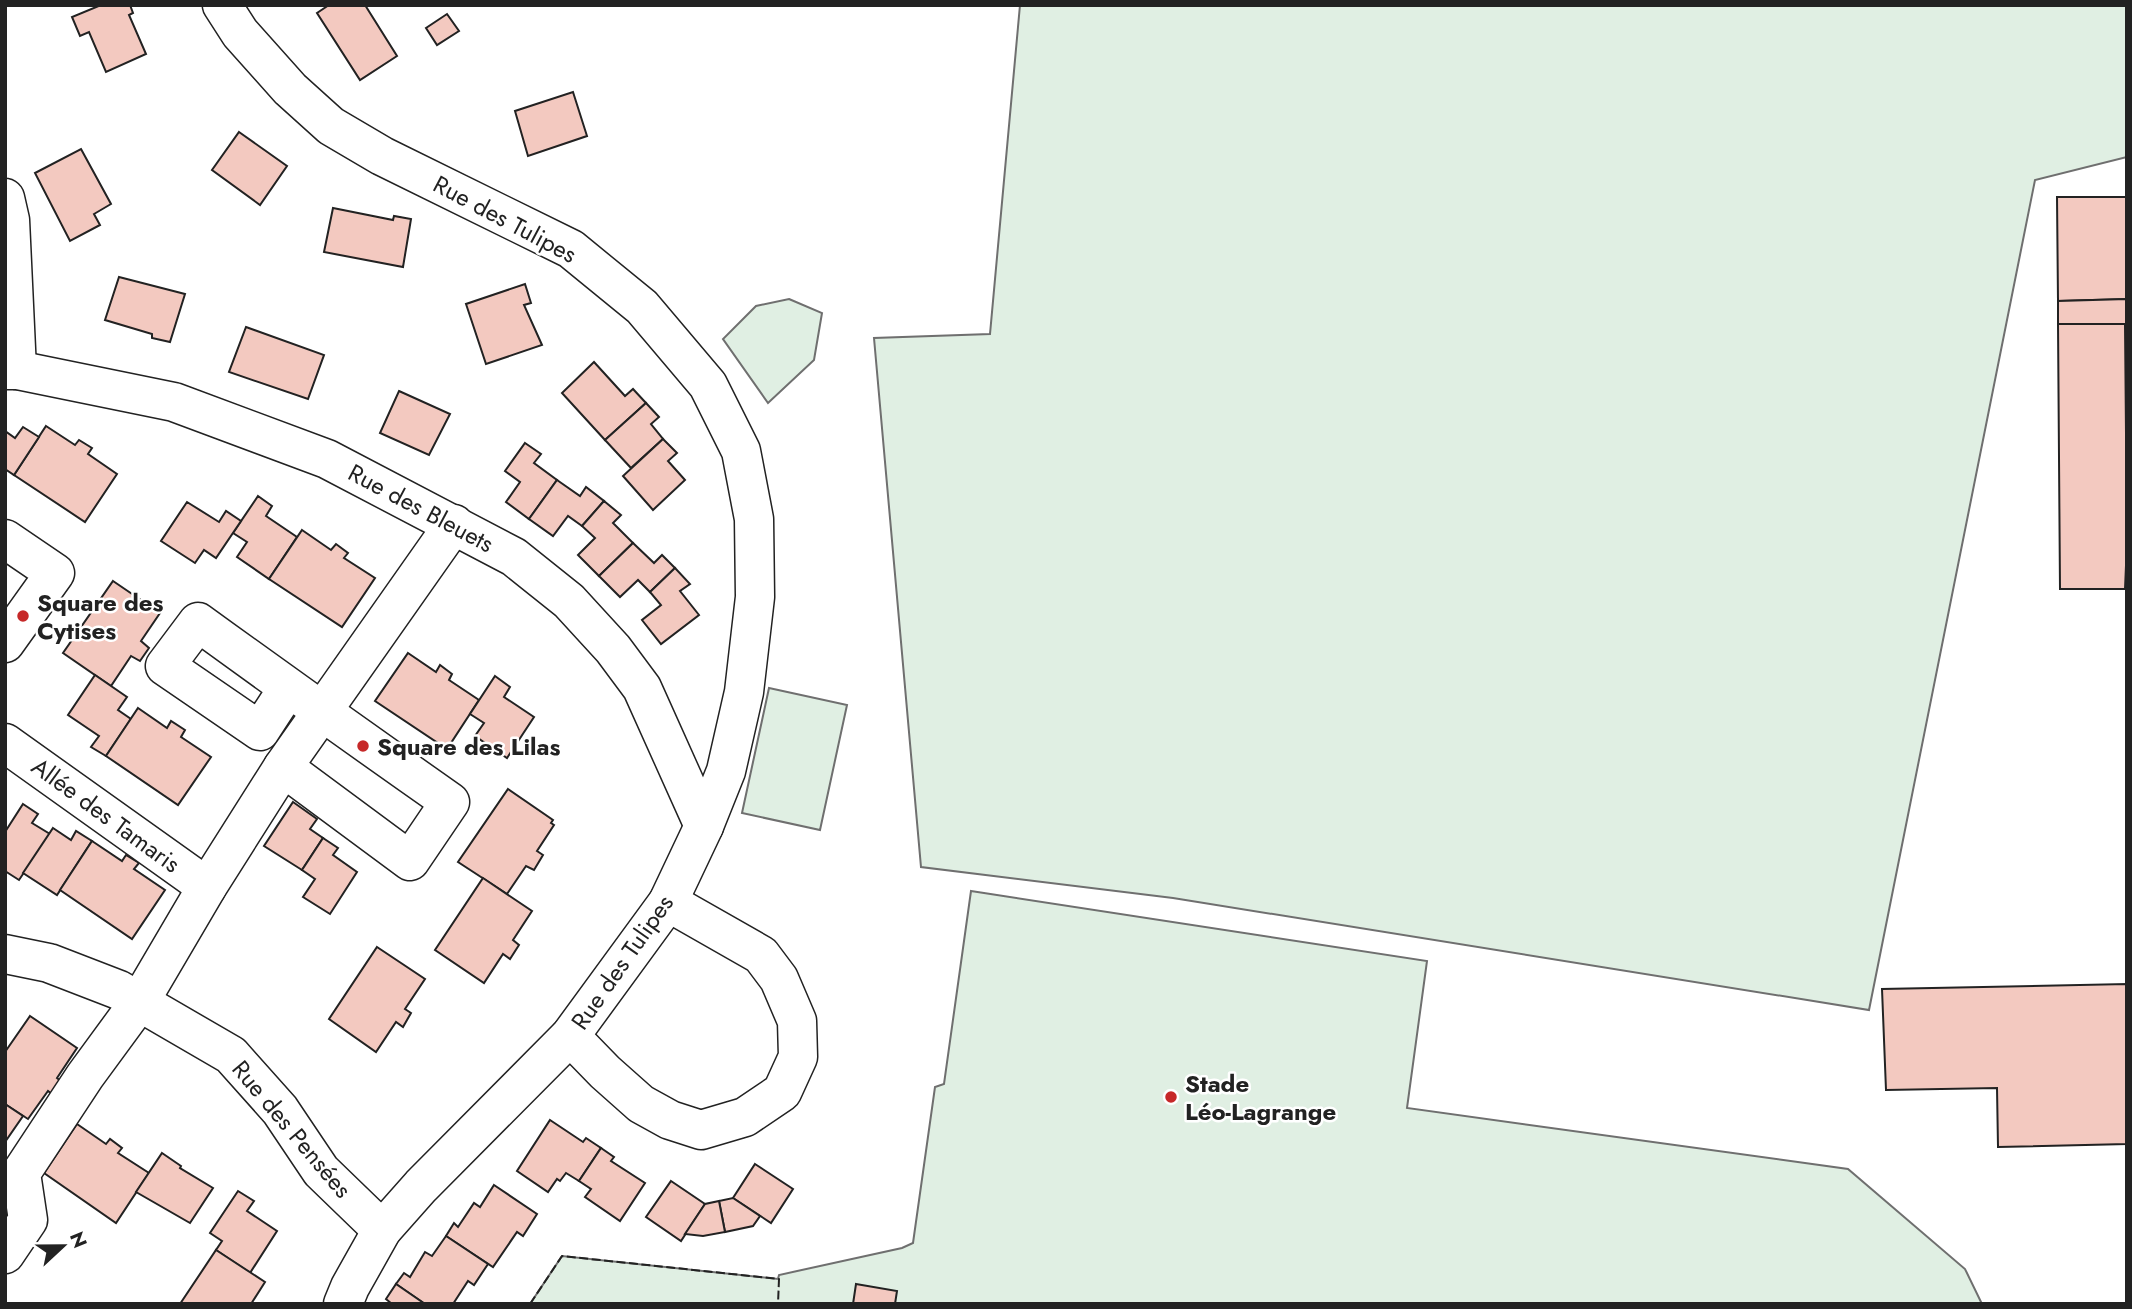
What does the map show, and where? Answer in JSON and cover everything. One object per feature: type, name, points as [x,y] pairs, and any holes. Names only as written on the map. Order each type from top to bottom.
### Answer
[{"type":"street","name":"Rue des Tulipes","points":[[222,5],[240,33],[290,89],[331,126],[382,156],[571,250],[642,307],[708,385],[741,451],[754,519],[755,597],[744,692],[726,771],[704,826],[668,902],[570,1036],[421,1186],[382,1230],[343,1304]]},
{"type":"street","points":[[5,198],[10,220],[11,370]]},
{"type":"street","name":"Rue des Bleuets","points":[[11,370],[174,402],[327,458],[514,557],[569,601],[613,649],[642,688],[704,826]]},
{"type":"street","points":[[5,1254],[28,1220],[21,1173],[85,1076],[140,1001],[206,887],[283,767],[454,524]]},
{"type":"street","points":[[5,539],[55,573],[9,631]]},
{"type":"street","points":[[283,767],[410,861],[450,802],[288,688]]},
{"type":"street","name":"Allée des Tamaris","points":[[5,743],[206,887]]},
{"type":"street","points":[[570,1036],[641,1104],[670,1119],[701,1130],[745,1117],[782,1092],[798,1057],[797,1021],[779,979],[761,956],[668,902]]},
{"type":"street","name":"Rue des Pensées","points":[[5,954],[49,963],[120,990],[231,1055],[280,1111],[321,1171],[382,1230]]},
{"type":"green space","points":[[1020,5],[2127,5],[2127,157],[2035,180],[1869,1010],[1173,898],[921,867],[874,338],[990,334]]},
{"type":"green space","points":[[789,299],[822,313],[814,360],[768,403],[723,339],[756,306]]},
{"type":"green space","points":[[769,688],[847,705],[820,830],[742,813]]},
{"type":"green space","name":"Stade Léo-Lagrange","points":[[971,891],[1427,961],[1407,1108],[1848,1169],[1965,1269],[1982,1304],[530,1304],[562,1256],[778,1279],[779,1275],[902,1248],[913,1243],[935,1087],[944,1084]]},
{"type":"building","points":[[101,5],[130,5],[133,13],[129,15],[146,54],[106,72],[89,32],[80,36],[72,17]]},
{"type":"building","points":[[329,5],[365,5],[397,56],[360,80],[317,13]]},
{"type":"building","points":[[447,14],[459,31],[437,45],[426,28]]},
{"type":"building","points":[[573,92],[587,136],[528,156],[515,111]]},
{"type":"building","points":[[239,132],[287,166],[260,205],[212,170]]},
{"type":"building","points":[[81,149],[111,204],[94,214],[100,225],[70,241],[35,173]]},
{"type":"building","points":[[2057,197],[2127,197],[2127,299],[2058,301]]},
{"type":"building","points":[[333,208],[393,220],[394,216],[411,219],[403,267],[324,252]]},
{"type":"building","points":[[119,277],[185,294],[170,342],[105,320]]},
{"type":"building","points":[[525,284],[531,303],[524,305],[542,345],[486,364],[466,304]]},
{"type":"building","points":[[2127,299],[2127,368],[2125,324],[2058,324],[2058,301]]},
{"type":"building","points":[[2058,324],[2125,324],[2125,589],[2060,589]]},
{"type":"building","points":[[246,327],[324,355],[308,399],[229,372]]},
{"type":"building","points":[[594,362],[625,396],[633,389],[646,403],[605,440],[562,393]]},
{"type":"building","points":[[399,391],[450,414],[429,455],[380,433]]},
{"type":"building","points":[[646,403],[659,417],[651,424],[663,439],[631,468],[605,440]]},
{"type":"building","points":[[46,426],[75,445],[79,440],[92,448],[88,454],[117,474],[85,522],[14,475]]},
{"type":"building","points":[[23,427],[39,437],[14,475],[5,469],[5,431],[15,438]]},
{"type":"building","points":[[663,439],[677,453],[668,461],[685,480],[653,510],[623,476]]},
{"type":"building","points":[[525,443],[541,454],[534,463],[557,480],[529,519],[506,502],[520,482],[505,471]]},
{"type":"building","points":[[557,480],[580,496],[586,487],[604,501],[582,526],[568,516],[553,536],[529,519]]},
{"type":"building","points":[[258,496],[272,506],[266,516],[297,537],[269,579],[237,557],[247,542],[233,533]]},
{"type":"building","points":[[604,501],[621,515],[613,523],[633,543],[599,576],[578,555],[595,538],[582,526]]},
{"type":"building","points":[[187,502],[219,522],[226,511],[241,521],[216,558],[204,550],[195,563],[161,541]]},
{"type":"building","points":[[302,530],[331,550],[336,544],[348,553],[344,558],[375,578],[342,627],[269,579]]},
{"type":"building","points":[[633,543],[654,563],[662,555],[675,568],[650,592],[638,580],[620,597],[599,576]]},
{"type":"building","points":[[675,568],[690,584],[680,591],[699,615],[661,644],[642,620],[661,605],[650,592]]},
{"type":"building","points":[[113,581],[160,613],[141,641],[149,648],[140,661],[131,656],[111,686],[63,653]]},
{"type":"building","points":[[408,653],[436,672],[440,665],[452,674],[449,680],[479,700],[447,749],[375,701]]},
{"type":"building","points":[[95,675],[127,697],[118,710],[131,719],[106,756],[91,747],[99,736],[68,715]]},
{"type":"building","points":[[495,676],[510,687],[504,697],[534,717],[507,758],[475,736],[484,723],[470,714]]},
{"type":"building","points":[[138,708],[167,728],[171,721],[185,730],[181,737],[211,757],[178,805],[106,756]]},
{"type":"building","points":[[508,789],[553,820],[551,823],[554,825],[537,851],[543,855],[534,870],[526,866],[507,894],[458,862]]},
{"type":"building","points":[[293,802],[317,819],[310,829],[323,838],[302,870],[264,846]]},
{"type":"building","points":[[23,804],[38,814],[32,823],[50,834],[19,880],[5,871],[5,832]]},
{"type":"building","points":[[53,828],[71,840],[76,831],[92,841],[57,895],[23,873]]},
{"type":"building","points":[[323,838],[338,848],[333,855],[357,872],[330,914],[303,897],[315,879],[302,870]]},
{"type":"building","points":[[92,841],[122,861],[126,855],[139,863],[134,869],[165,890],[132,939],[60,890]]},
{"type":"building","points":[[483,878],[532,911],[513,940],[519,945],[510,959],[503,954],[484,983],[435,950]]},
{"type":"building","points":[[377,947],[425,979],[405,1009],[411,1013],[403,1027],[396,1022],[376,1052],[329,1019]]},
{"type":"building","points":[[2127,984],[2127,1144],[1998,1147],[1997,1088],[1886,1090],[1882,989]]},
{"type":"building","points":[[30,1016],[77,1048],[57,1078],[62,1082],[53,1095],[48,1091],[28,1119],[5,1104],[5,1052]]},
{"type":"building","points":[[5,1104],[23,1116],[5,1142]]},
{"type":"building","points":[[550,1120],[583,1142],[586,1138],[601,1148],[579,1181],[566,1173],[560,1181],[557,1179],[548,1192],[517,1171]]},
{"type":"building","points":[[77,1124],[106,1144],[110,1139],[122,1148],[118,1153],[149,1173],[116,1223],[44,1173]]},
{"type":"building","points":[[601,1148],[614,1157],[611,1161],[645,1183],[620,1221],[585,1197],[591,1189],[579,1181]]},
{"type":"building","points":[[162,1153],[181,1166],[180,1168],[213,1188],[190,1223],[136,1192]]},
{"type":"building","points":[[755,1164],[793,1189],[771,1223],[733,1198]]},
{"type":"building","points":[[671,1181],[705,1204],[681,1241],[646,1217]]},
{"type":"building","points":[[494,1185],[537,1214],[523,1236],[517,1232],[493,1267],[446,1236],[454,1223],[458,1227],[474,1203],[480,1207]]},
{"type":"building","points":[[238,1191],[254,1201],[247,1211],[277,1231],[250,1273],[216,1250],[222,1241],[210,1233]]},
{"type":"building","points":[[733,1198],[760,1216],[753,1226],[725,1232],[719,1201]]},
{"type":"building","points":[[719,1201],[725,1232],[703,1236],[685,1234],[705,1204]]},
{"type":"building","points":[[446,1236],[488,1264],[474,1285],[468,1281],[453,1304],[425,1304],[396,1284],[404,1273],[410,1277],[425,1252],[432,1256]]},
{"type":"building","points":[[216,1250],[265,1282],[251,1304],[180,1304]]},
{"type":"building","points":[[396,1284],[425,1304],[392,1304],[386,1299]]},
{"type":"building","points":[[856,1284],[897,1291],[895,1304],[853,1304]]},
{"type":"fence","points":[[530,1304],[562,1256],[779,1279],[778,1304]]},
{"type":"place","name":"Square des Cytises","points":[[23,616]]},
{"type":"place","name":"Square des Lilas","points":[[363,746]]},
{"type":"place","name":"Stade Léo-Lagrange","points":[[1171,1097]]}]
